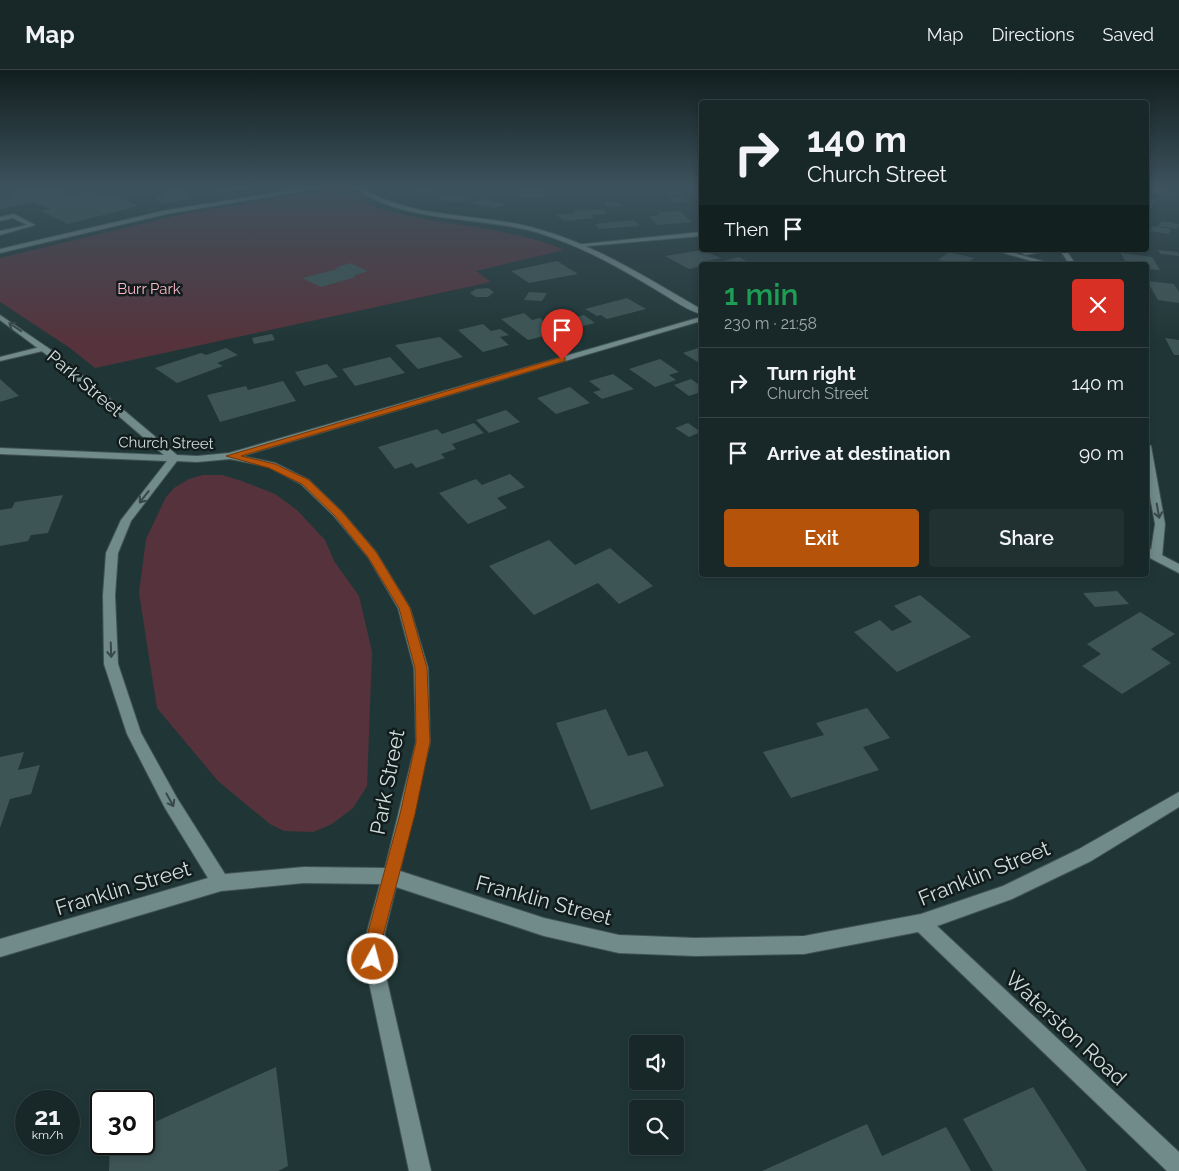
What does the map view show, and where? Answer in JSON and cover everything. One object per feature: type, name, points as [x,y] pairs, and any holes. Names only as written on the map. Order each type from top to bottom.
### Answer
[{"type":"street","points":[[0,251],[48,239]]},
{"type":"street","points":[[565,239],[699,311]]},
{"type":"street","points":[[577,245],[640,239]]},
{"type":"street","points":[[1004,252],[1036,252]]},
{"type":"street","points":[[1004,252],[1042,262]]},
{"type":"street","name":"Park Street","points":[[0,317],[44,348],[174,458]]},
{"type":"street","name":"Church Street","points":[[0,451],[197,459],[230,456],[699,320]]},
{"type":"street","points":[[0,359],[44,348]]},
{"type":"street","name":"Park Street","points":[[230,456],[272,466],[306,482],[338,514],[372,555],[404,608],[421,668],[423,742],[407,814],[389,876],[376,932],[373,959],[420,1171]]},
{"type":"street","points":[[174,458],[126,520],[112,553],[109,595],[111,664],[134,734],[171,802],[221,883]]},
{"type":"street","points":[[1149,463],[1160,524],[1151,554],[1179,569]]},
{"type":"street","name":"Franklin Street","points":[[0,948],[221,883],[304,875],[389,876],[544,927],[619,944],[695,948],[804,944],[921,923],[1023,885],[1085,855],[1179,799]]},
{"type":"street","name":"Waterston Road","points":[[921,923],[1179,1167]]},
{"type":"green space","name":"Burr Park","points":[[77,239],[532,239],[564,250],[476,271],[491,282],[95,368],[70,348],[0,302],[0,258]]},
{"type":"green space","points":[[203,475],[222,475],[239,480],[275,494],[297,510],[325,540],[334,561],[359,596],[372,652],[367,786],[353,808],[332,824],[313,832],[284,831],[270,824],[218,781],[157,708],[139,593],[146,539],[166,497],[174,488],[189,479]]},
{"type":"building","points":[[699,250],[721,258],[706,261],[708,262],[699,262],[699,267],[689,269],[665,256]]},
{"type":"building","points":[[1158,250],[1178,252],[1179,256],[1161,254]]},
{"type":"building","points":[[949,252],[974,258],[968,262],[938,260]]},
{"type":"building","points":[[1121,253],[1152,257],[1160,270],[1149,269],[1149,262],[1126,262]]},
{"type":"building","points":[[739,257],[748,262],[726,262],[724,261]]},
{"type":"building","points":[[557,261],[578,274],[529,283],[511,271]]},
{"type":"building","points":[[350,263],[368,271],[353,276],[356,277],[321,287],[302,278],[338,269],[335,268]]},
{"type":"building","points":[[1149,281],[1174,284],[1179,292],[1179,303],[1158,300]]},
{"type":"building","points":[[488,288],[494,292],[488,297],[476,297],[470,293],[476,289]]},
{"type":"building","points":[[529,292],[547,293],[542,301],[524,300]]},
{"type":"building","points":[[627,298],[646,309],[607,319],[585,309]]},
{"type":"building","points":[[524,313],[532,320],[540,318],[549,325],[542,327],[552,334],[528,340],[501,319]]},
{"type":"building","points":[[584,315],[595,323],[574,328],[563,320]]},
{"type":"building","points":[[483,324],[491,331],[500,329],[509,335],[500,337],[509,345],[483,352],[458,330]]},
{"type":"building","points":[[272,334],[275,340],[254,344],[252,338]]},
{"type":"building","points":[[440,337],[463,357],[418,369],[395,345]]},
{"type":"building","points":[[1165,338],[1179,340],[1179,355],[1174,355]]},
{"type":"building","points":[[226,348],[238,355],[217,363],[223,366],[177,383],[155,368],[201,353],[206,355]]},
{"type":"building","points":[[699,348],[699,363],[683,353]]},
{"type":"building","points":[[390,357],[405,373],[355,386],[342,369]]},
{"type":"building","points":[[660,359],[679,372],[669,375],[676,380],[655,387],[629,369]]},
{"type":"building","points":[[327,364],[338,377],[304,386],[295,372]]},
{"type":"building","points":[[613,374],[634,389],[602,399],[593,392],[601,390],[589,381]]},
{"type":"building","points":[[0,379],[19,396],[0,402]]},
{"type":"building","points":[[691,379],[699,385],[699,393],[689,396],[674,385]]},
{"type":"building","points":[[283,381],[296,401],[220,422],[207,395],[246,386],[248,390]]},
{"type":"building","points":[[570,387],[590,403],[556,414],[537,398]]},
{"type":"building","points":[[506,410],[520,422],[489,433],[476,420]]},
{"type":"building","points":[[474,423],[484,433],[452,444],[456,449],[441,454],[445,458],[416,468],[412,463],[395,469],[378,447],[437,429],[442,434]]},
{"type":"building","points":[[688,423],[699,431],[699,433],[689,437],[675,428]]},
{"type":"building","points":[[510,474],[525,487],[497,498],[507,508],[468,524],[439,493],[476,479],[482,485]]},
{"type":"building","points":[[63,495],[48,533],[31,535],[28,541],[0,546],[0,510],[12,508],[15,502]]},
{"type":"building","points":[[549,540],[575,565],[610,548],[653,586],[619,604],[598,583],[534,615],[489,566]]},
{"type":"building","points":[[1117,591],[1129,604],[1095,607],[1083,593]]},
{"type":"building","points":[[920,595],[971,637],[897,672],[854,632],[880,620],[892,631],[912,622],[894,606]]},
{"type":"building","points":[[1140,612],[1175,634],[1151,649],[1171,663],[1122,694],[1082,666],[1101,654],[1087,644]]},
{"type":"building","points":[[867,708],[890,738],[863,747],[879,770],[791,798],[763,752],[824,735],[816,723]]},
{"type":"building","points":[[606,709],[628,756],[647,751],[664,786],[591,810],[556,723]]},
{"type":"building","points":[[24,752],[18,770],[40,765],[31,794],[10,799],[0,828],[0,757]]},
{"type":"building","points":[[276,1067],[288,1166],[278,1171],[109,1171],[110,1155],[155,1155],[155,1122]]},
{"type":"building","points":[[1033,1087],[1087,1171],[993,1171],[963,1119]]},
{"type":"building","points":[[867,1124],[882,1156],[946,1127],[971,1171],[762,1171]]},
{"type":"route","points":[[373,959],[376,932],[389,876],[407,814],[423,742],[421,668],[404,608],[372,555],[338,514],[306,482],[272,466],[230,456],[562,360]]}]
